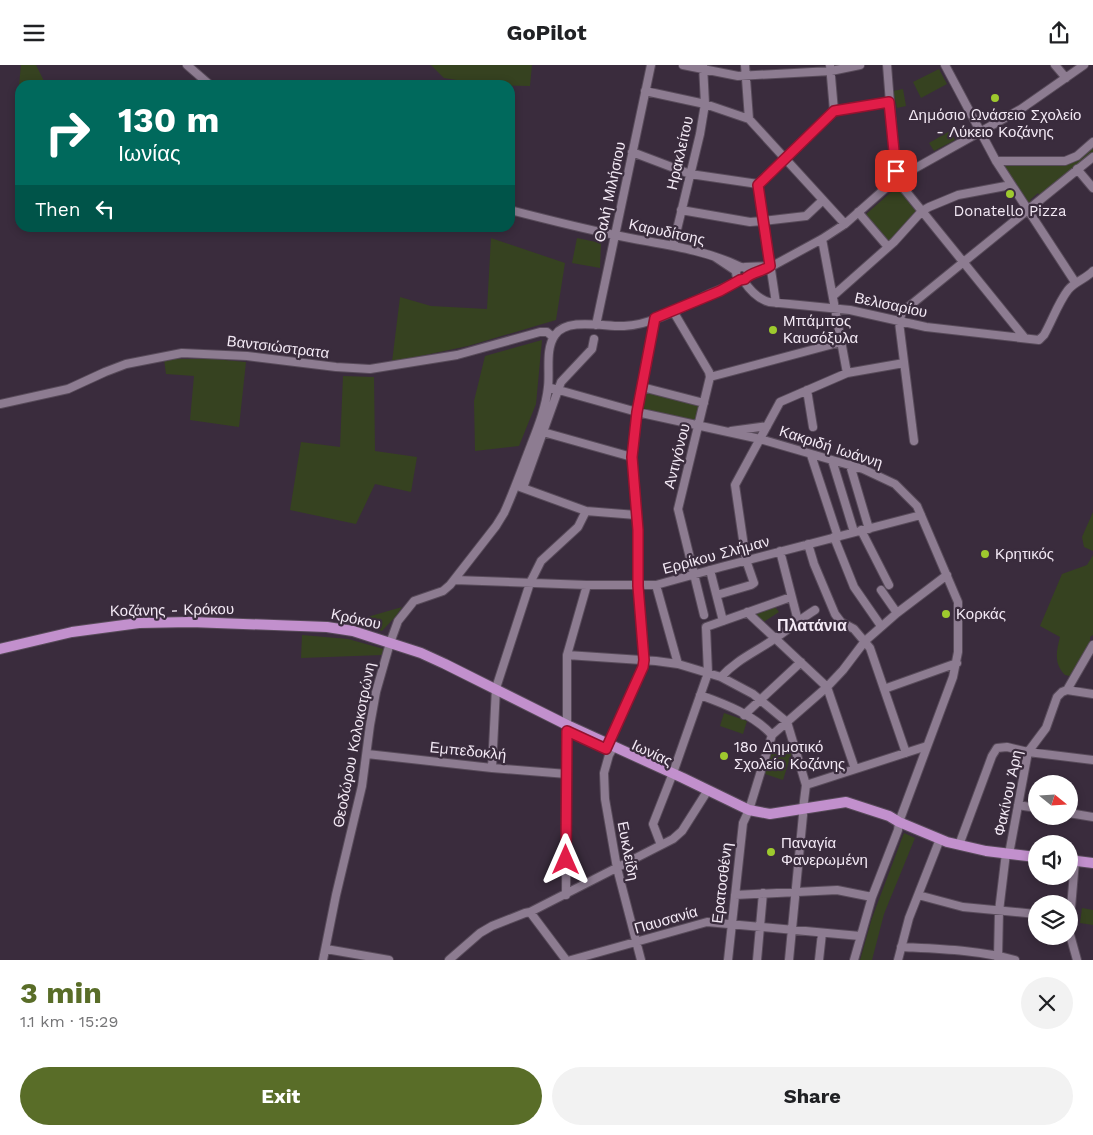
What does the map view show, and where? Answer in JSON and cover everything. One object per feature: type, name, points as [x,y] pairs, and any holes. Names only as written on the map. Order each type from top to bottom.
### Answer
[{"type":"main road","name":"Κοζάνης - Κρόκου","points":[[0,649],[72,632],[126,624],[191,622],[316,627]]},
{"type":"main road","name":"Κρόκου","points":[[316,627],[353,631],[390,643]]},
{"type":"main road","name":"Ιωνίας","points":[[390,643],[406,649],[425,661],[495,691],[567,728],[747,813],[768,819],[803,812],[845,808],[903,824],[959,845],[1028,856]]},
{"type":"main road","points":[[1078,862],[1093,863]]},
{"type":"street","points":[[187,65],[204,80]]},
{"type":"street","name":"Θαλή Μιλήσιου","points":[[596,325],[651,65]]},
{"type":"street","points":[[683,65],[703,67],[731,76],[860,65]]},
{"type":"street","points":[[745,65],[749,119]]},
{"type":"street","points":[[887,65],[896,179],[1024,337]]},
{"type":"street","points":[[944,65],[996,161],[1075,282],[1088,276],[1093,271]]},
{"type":"street","points":[[1055,65],[1066,78]]},
{"type":"street","points":[[553,337],[565,327],[579,325],[626,326],[655,318],[712,293],[741,274],[765,270],[822,239],[845,223],[896,179],[1021,109],[1084,65]]},
{"type":"street","name":"Ηρακλείτου","points":[[673,246],[705,104],[703,67]]},
{"type":"street","points":[[830,68],[834,111]]},
{"type":"street","points":[[645,91],[705,104],[749,119],[845,223]]},
{"type":"street","points":[[758,185],[834,111],[889,102]]},
{"type":"street","points":[[996,161],[1065,161],[1077,156],[1093,142]]},
{"type":"street","points":[[632,152],[690,174],[758,185]]},
{"type":"street","points":[[914,441],[898,322],[900,316],[906,308],[1093,157]]},
{"type":"street","points":[[1077,169],[1093,188]]},
{"type":"street","points":[[758,185],[776,303]]},
{"type":"street","points":[[833,296],[888,247],[922,211],[952,197],[1012,185]]},
{"type":"street","points":[[682,210],[750,221],[764,221],[806,216],[823,200]]},
{"type":"street","name":"Καρυδίτσης","points":[[515,211],[713,256],[719,262],[741,274]]},
{"type":"street","points":[[858,212],[888,247]]},
{"type":"street","points":[[822,239],[847,373]]},
{"type":"street","name":"Βελισαρίου","points":[[741,274],[756,294],[764,301],[863,312],[898,322],[975,334],[1041,339],[1052,321],[1061,300],[1075,282]]},
{"type":"street","points":[[673,311],[709,372],[710,377],[841,342]]},
{"type":"street","points":[[644,660],[638,586],[632,457],[637,412],[655,318]]},
{"type":"street","name":"Βαντσιώστρατα","points":[[0,404],[68,389],[126,364],[182,353],[247,356],[336,367],[370,369],[457,355],[540,332],[548,332],[553,337]]},
{"type":"street","name":"Θεοδώρου Κολοκοτρώνη","points":[[323,960],[336,895],[360,799],[376,692],[396,625],[414,601],[443,591],[454,580],[500,519],[519,487],[544,406],[548,387],[549,356],[553,337]]},
{"type":"street","points":[[594,339],[592,349],[561,382],[543,432],[519,487],[586,511],[636,515]]},
{"type":"street","points":[[717,595],[753,585],[754,583],[746,560],[735,485],[780,402],[847,373],[904,363]]},
{"type":"street","name":"Αντιγόνου","points":[[704,615],[678,509],[710,377]]},
{"type":"street","name":"Κακριδή Ιωάννη","points":[[548,387],[637,412],[760,439],[850,465],[880,476],[895,484],[910,498],[921,515],[958,602],[957,663],[927,746],[903,824],[898,830],[872,897],[854,960]]},
{"type":"street","points":[[642,387],[704,403]]},
{"type":"street","points":[[807,390],[813,427]]},
{"type":"street","points":[[724,431],[767,426]]},
{"type":"street","points":[[543,432],[632,457]]},
{"type":"street","points":[[811,455],[836,537],[854,587],[881,626]]},
{"type":"street","points":[[832,460],[861,530],[889,585]]},
{"type":"street","points":[[850,465],[861,530]]},
{"type":"street","points":[[492,768],[495,691],[530,583],[541,561],[578,527],[586,511]]},
{"type":"street","name":"Ερρίκου Σλήμαν","points":[[454,580],[587,585],[656,585],[921,515]]},
{"type":"street","points":[[808,544],[814,564],[835,614],[841,622],[854,629],[870,648],[906,753]]},
{"type":"street","points":[[780,551],[798,621]]},
{"type":"street","points":[[710,570],[724,621]]},
{"type":"street","points":[[700,695],[727,705],[772,735],[843,670],[865,641],[881,626],[947,575]]},
{"type":"street","points":[[566,895],[567,655],[587,585]]},
{"type":"street","points":[[656,585],[678,664]]},
{"type":"street","points":[[881,590],[897,613]]},
{"type":"street","points":[[661,845],[653,824],[708,673],[706,627],[791,597]]},
{"type":"street","points":[[721,677],[740,659],[776,639],[815,610]]},
{"type":"street","points":[[747,612],[826,687],[855,769]]},
{"type":"street","name":"Φακίνου Άρη","points":[[998,958],[999,911],[1028,752],[1046,728],[1057,697],[1067,690],[1093,645]]},
{"type":"street","points":[[567,655],[678,664],[708,673],[721,677],[744,689],[760,699],[787,722],[806,785],[789,960]]},
{"type":"street","name":"Ευκλείδη","points":[[640,960],[617,868],[607,814],[604,773],[610,748],[643,667],[644,660]]},
{"type":"street","points":[[744,715],[801,662]]},
{"type":"street","points":[[884,689],[957,663]]},
{"type":"street","points":[[1067,690],[1093,694]]},
{"type":"street","name":"Ερατοσθένη","points":[[728,960],[743,823],[772,735]]},
{"type":"street","points":[[806,785],[927,746]]},
{"type":"street","points":[[959,845],[994,750],[1002,747],[1093,760]]},
{"type":"street","name":"Εμπεδοκλή","points":[[366,754],[567,774]]},
{"type":"street","points":[[449,960],[480,933],[492,926],[530,912],[566,895],[678,835],[706,793]]},
{"type":"street","points":[[1018,805],[1028,807]]},
{"type":"street","points":[[1078,814],[1093,817]]},
{"type":"street","points":[[898,960],[909,918],[937,838]]},
{"type":"street","points":[[735,895],[837,890],[872,897]]},
{"type":"street","points":[[756,960],[762,893]]},
{"type":"street","points":[[918,895],[963,907],[1028,913]]},
{"type":"street","points":[[530,912],[566,960]]},
{"type":"street","name":"Παυσανία","points":[[571,960],[701,923],[713,922],[860,936]]},
{"type":"street","points":[[819,960],[822,933]]},
{"type":"street","points":[[1073,945],[1077,960]]},
{"type":"street","points":[[901,947],[942,949],[1015,960]]},
{"type":"street","points":[[326,949],[389,960]]},
{"type":"green space","points":[[21,65],[36,65],[44,80],[20,80]]},
{"type":"green space","points":[[431,65],[532,65],[530,86],[515,86],[515,80],[457,80],[444,78]]},
{"type":"green space","points":[[939,69],[947,84],[921,98],[913,82]]},
{"type":"green space","points":[[903,89],[906,106],[897,108],[893,91]]},
{"type":"green space","points":[[950,131],[955,140],[934,151],[929,143]]},
{"type":"green space","points":[[1093,145],[1093,153],[1040,196],[1038,193],[1030,200],[1032,202],[1029,204],[1002,164],[1064,164]]},
{"type":"green space","points":[[898,186],[919,211],[888,244],[864,216]]},
{"type":"green space","points":[[491,238],[565,263],[556,320],[468,346],[392,362],[400,297],[431,306],[487,309]]},
{"type":"green space","points":[[577,238],[601,243],[600,268],[572,263]]},
{"type":"green space","points":[[542,340],[536,404],[519,446],[475,451],[474,401],[485,356]]},
{"type":"green space","points":[[164,359],[214,359],[246,362],[239,427],[190,420],[194,376],[166,374]]},
{"type":"green space","points":[[343,376],[374,377],[375,451],[417,457],[411,492],[375,484],[356,524],[290,510],[301,442],[340,447]]},
{"type":"green space","points":[[645,391],[701,404],[697,422],[641,408]]},
{"type":"green space","points":[[1093,512],[1093,551],[1084,547],[1082,537]]},
{"type":"green space","points":[[1093,555],[1093,635],[1090,637],[1089,648],[1081,663],[1070,676],[1065,675],[1059,667],[1057,657],[1060,637],[1040,626],[1062,574],[1087,565]]},
{"type":"green space","points":[[402,607],[382,631],[350,622]]},
{"type":"green space","points":[[775,607],[779,612],[762,623],[753,614]]},
{"type":"green space","points":[[302,635],[348,639],[384,649],[382,655],[301,658]]},
{"type":"green space","points":[[724,713],[747,721],[743,734],[720,726]]},
{"type":"green space","points":[[774,746],[792,752],[783,780],[765,774]]},
{"type":"green space","points":[[904,833],[915,838],[884,914],[872,960],[860,960],[872,918]]},
{"type":"green space","points":[[1082,908],[1093,910],[1093,925],[1080,923]]},
{"type":"place","name":"Δημόσιο Ωνάσειο Σχολείο - Λύκειο Κοζάνης","points":[[995,98]]},
{"type":"place","name":"Donatello Pizza","points":[[1010,194]]},
{"type":"place","name":"Μπάμπος Καυσόξυλα","points":[[773,330]]},
{"type":"place","name":"Κρητικός","points":[[985,554]]},
{"type":"place","name":"Κορκάς","points":[[946,614]]},
{"type":"place","name":"18ο Δημοτικό Σχολείο Κοζάνης","points":[[724,756]]},
{"type":"place","name":"Παναγία Φανερωμένη","points":[[771,852]]},
{"type":"district","name":"Πλατάνια","points":[[812,625]]},
{"type":"route","points":[[566,860],[567,731],[606,749],[643,667],[638,586],[638,530],[632,457],[637,412],[655,318],[720,291],[745,279],[748,275],[765,270],[770,266],[758,185],[834,111],[889,102],[896,171]]}]
